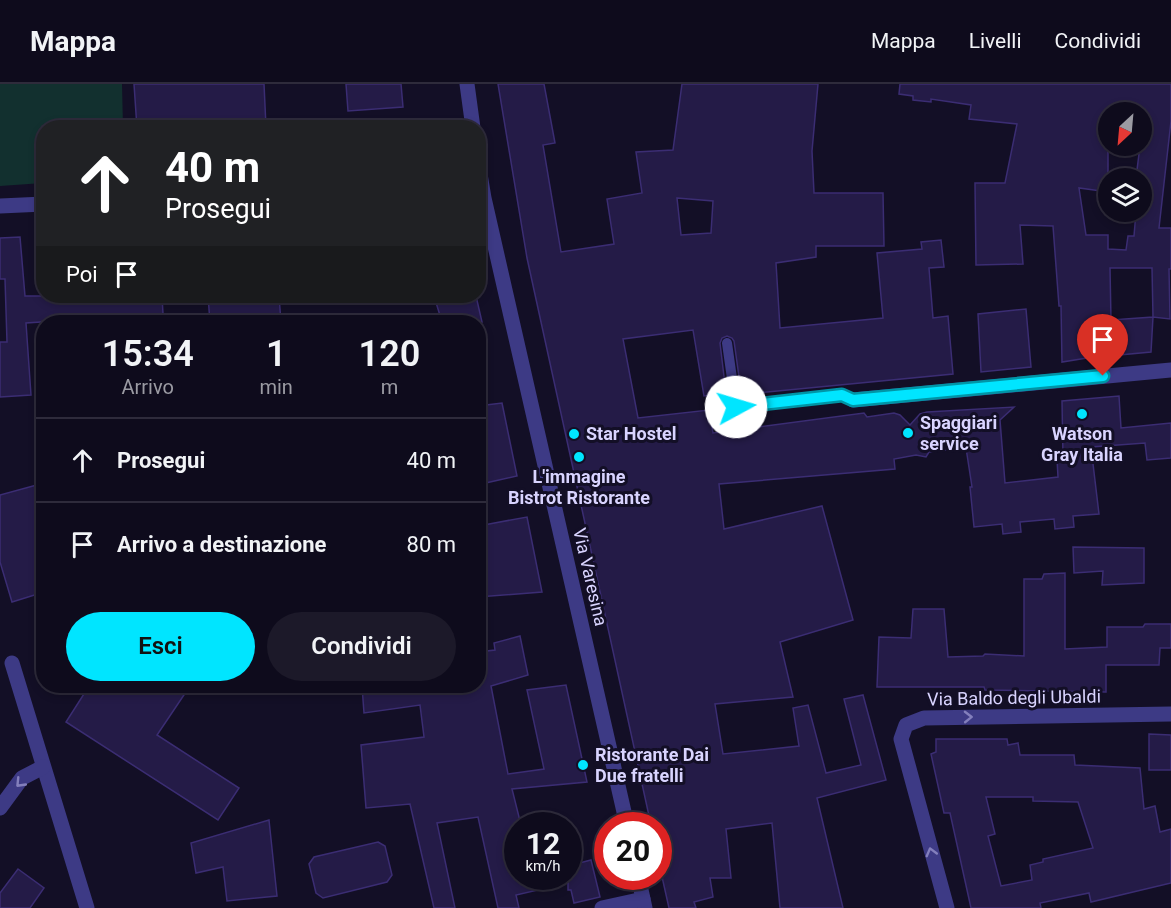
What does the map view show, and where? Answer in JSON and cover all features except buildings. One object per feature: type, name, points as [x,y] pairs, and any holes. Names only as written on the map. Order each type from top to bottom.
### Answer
[{"type":"street","points":[[467,84],[472,120]]},
{"type":"street","points":[[0,206],[36,204]]},
{"type":"street","name":"Via Varesina","points":[[486,204],[624,812]]},
{"type":"street","points":[[853,400],[1171,370]]},
{"type":"street","points":[[12,663],[87,908]]},
{"type":"street","name":"Via Baldo degli Ubaldi","points":[[947,908],[901,739],[906,725],[924,718],[1171,714]]},
{"type":"street","points":[[0,808],[22,778],[43,767]]},
{"type":"street","points":[[602,908],[644,903]]},
{"type":"lane","points":[[727,343],[736,407],[842,395],[853,400]]},
{"type":"green space","points":[[0,84],[122,84],[123,120],[36,120],[36,183],[0,186]]},
{"type":"place","name":"Watson Gray Italia","points":[[1082,414]]},
{"type":"place","name":"Spaggiari service","points":[[908,433]]},
{"type":"place","name":"Star Hostel","points":[[574,434]]},
{"type":"place","name":"L'immagine Bistrot Ristorante","points":[[579,457]]},
{"type":"place","name":"Ristorante Dai Due fratelli","points":[[583,765]]},
{"type":"route","points":[[736,407],[842,395],[853,400],[1103,376]]}]
